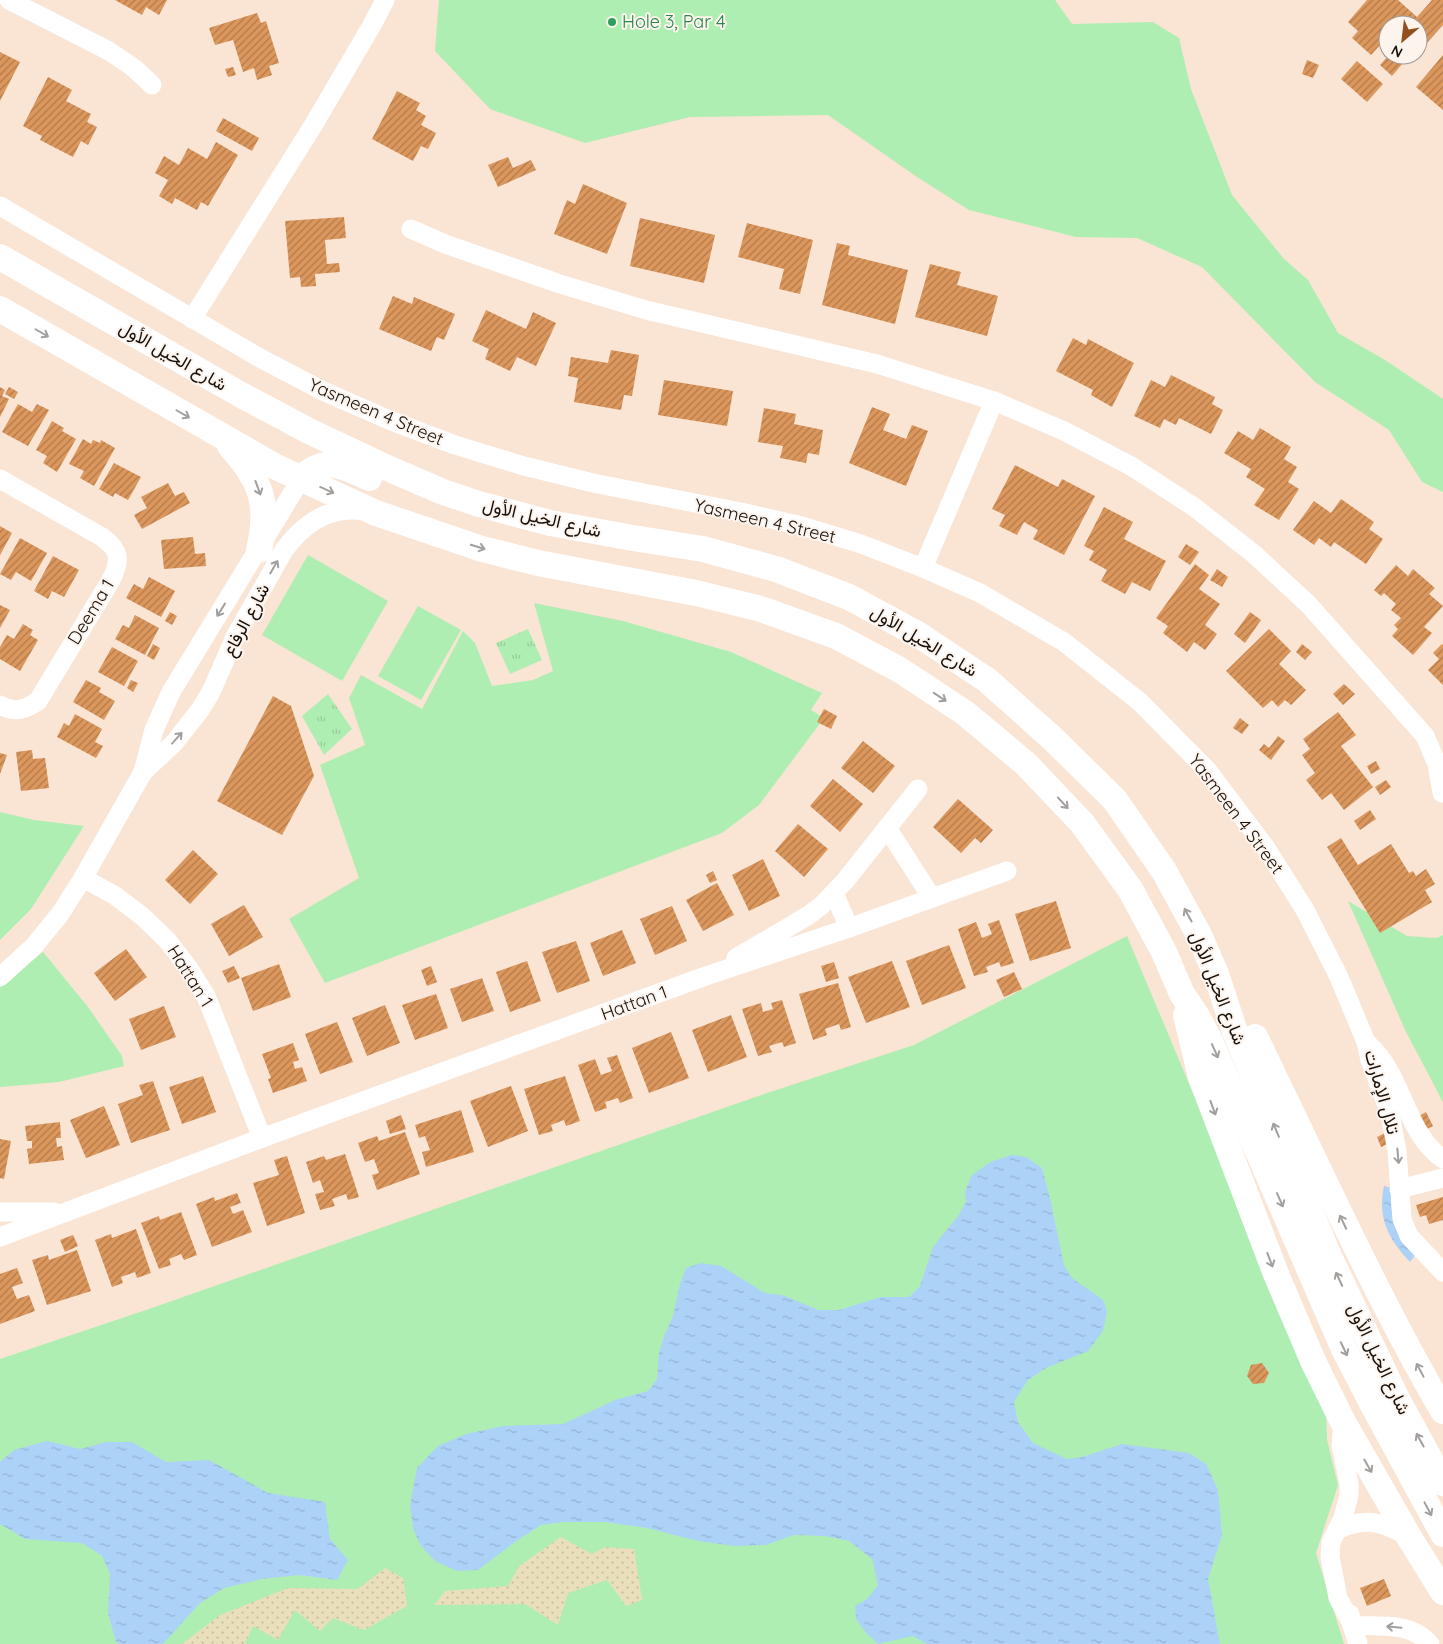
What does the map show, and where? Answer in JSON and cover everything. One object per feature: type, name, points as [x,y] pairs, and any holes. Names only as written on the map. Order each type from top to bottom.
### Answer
[{"type":"main road","name":"شارع الخيل الأول","points":[[0,257],[292,422],[385,468],[443,492],[479,504],[550,523],[703,548],[776,569],[849,597],[919,635],[987,680],[1052,738],[1115,800],[1164,871],[1199,935],[1216,974],[1234,1029],[1328,1254],[1392,1388],[1443,1483]]},
{"type":"main road","name":"شارع الخيل الأول","points":[[0,309],[301,479],[376,513],[482,549],[538,563],[762,609],[836,636],[900,670],[965,713],[1026,764],[1082,823],[1130,889],[1164,952],[1182,994],[1197,1016],[1210,1041],[1344,1349],[1443,1534]]},
{"type":"main road","points":[[220,434],[242,459],[258,486],[264,517],[263,534],[259,550]]},
{"type":"main road","points":[[301,479],[317,467],[327,464],[338,465],[406,494],[419,496],[443,492]]},
{"type":"main road","points":[[1216,974],[1248,1022],[1354,1244],[1397,1328],[1443,1411]]},
{"type":"main road","points":[[1182,994],[1201,1077],[1276,1274],[1313,1361],[1343,1422],[1443,1592]]},
{"type":"street","points":[[9,0],[109,51],[134,68],[152,84]]},
{"type":"street","points":[[192,319],[314,124],[385,0]]},
{"type":"street","name":"Yasmeen 4 Street","points":[[0,206],[192,319],[323,391],[389,420],[455,445],[524,466],[593,483],[802,526],[861,544],[980,592],[1064,642],[1140,702],[1208,771],[1266,848],[1305,910],[1338,975],[1366,1042]]},
{"type":"street","points":[[411,229],[445,244],[560,284],[636,307],[878,364],[994,401],[1064,431],[1130,466],[1194,507],[1254,554],[1309,605],[1425,736],[1437,764],[1442,793]]},
{"type":"street","points":[[923,568],[994,401]]},
{"type":"street","name":"Deema 1","points":[[0,479],[112,544],[117,556],[117,569],[38,701],[29,708],[17,711],[0,705]]},
{"type":"street","name":"شارع الرفاع","points":[[0,977],[34,946],[60,914],[83,878],[143,772],[154,730],[171,692],[301,479]]},
{"type":"street","name":"شارع الرفاع","points":[[143,772],[174,743],[200,710],[235,637],[292,539],[313,521],[328,514],[344,510],[376,513]]},
{"type":"street","points":[[703,977],[809,915],[834,893],[918,789]]},
{"type":"street","points":[[887,828],[932,898]]},
{"type":"street","name":"Hattan 1","points":[[0,1237],[262,1138],[703,977],[849,928],[1007,871]]},
{"type":"street","name":"Hattan 1","points":[[83,878],[114,895],[142,916],[167,940],[188,967],[206,996],[262,1138]]},
{"type":"street","points":[[834,893],[849,928]]},
{"type":"street","name":"تلال الإمارات","points":[[1366,1042],[1385,1064],[1420,1134],[1428,1146],[1442,1179]]},
{"type":"street","name":"تلال الإمارات","points":[[1366,1042],[1370,1060],[1395,1132],[1402,1219],[1409,1236],[1443,1272]]},
{"type":"street","name":"تلال الإمارات","points":[[1428,1146],[1443,1159]]},
{"type":"street","points":[[1399,1189],[1442,1179]]},
{"type":"street","name":"Hattan 1","points":[[0,1212],[68,1212]]},
{"type":"street","points":[[1343,1422],[1341,1445],[1349,1484],[1349,1495],[1347,1507],[1331,1542],[1330,1549],[1338,1598],[1352,1624],[1358,1644]]},
{"type":"street","points":[[1338,1529],[1352,1524],[1367,1522],[1382,1524],[1409,1537]]},
{"type":"street","points":[[1352,1624],[1397,1626],[1418,1634],[1430,1644]]},
{"type":"green space","points":[[439,0],[1055,0],[1072,24],[1153,22],[1179,38],[1191,89],[1232,195],[1284,259],[1308,280],[1338,333],[1385,360],[1443,399],[1443,492],[1422,482],[1389,430],[1315,382],[1202,267],[1137,238],[1076,237],[969,210],[917,177],[828,115],[690,117],[585,143],[490,109],[435,51]]},
{"type":"green space","points":[[308,555],[388,601],[342,681],[262,635]]},
{"type":"green space","points":[[534,603],[623,621],[731,652],[822,693],[811,710],[824,718],[759,805],[722,833],[325,983],[289,919],[359,878],[320,765],[365,745],[349,698],[361,675],[422,709],[463,631],[475,643],[492,686],[533,680],[553,671]]},
{"type":"green space","points":[[418,606],[461,630],[421,700],[378,676]]},
{"type":"green space","points":[[528,629],[542,660],[510,674],[496,643]]},
{"type":"green space","points":[[328,694],[352,729],[324,755],[302,716]]},
{"type":"green space","points":[[0,812],[34,820],[84,826],[31,909],[0,940]]},
{"type":"green space","points":[[1348,901],[1407,936],[1437,938],[1443,935],[1443,1102],[1406,1032]]},
{"type":"green space","points":[[1127,936],[1326,1410],[1327,1440],[1338,1485],[1316,1553],[1344,1644],[0,1644],[0,1359],[146,1310],[767,1093],[914,1045]]},
{"type":"green space","points":[[43,952],[88,1007],[122,1056],[124,1066],[59,1082],[0,1087],[0,987]]},
{"type":"sand","points":[[561,1537],[592,1554],[605,1547],[634,1549],[642,1600],[626,1606],[607,1580],[568,1593],[558,1625],[525,1604],[434,1605],[445,1591],[508,1586],[519,1566]]},
{"type":"sand","points":[[385,1568],[403,1578],[407,1606],[364,1630],[333,1618],[320,1631],[295,1610],[278,1640],[253,1626],[245,1644],[182,1644],[220,1615],[288,1588],[358,1589]]},
{"type":"water","points":[[1012,1155],[1026,1157],[1042,1168],[1064,1265],[1072,1278],[1103,1300],[1107,1312],[1103,1331],[1088,1351],[1046,1368],[1028,1380],[1014,1402],[1018,1422],[1033,1443],[1067,1459],[1082,1457],[1122,1444],[1189,1453],[1206,1464],[1218,1490],[1222,1535],[1208,1579],[1220,1644],[927,1644],[913,1636],[878,1644],[866,1633],[856,1619],[855,1606],[867,1599],[878,1585],[872,1559],[849,1541],[825,1536],[794,1535],[766,1545],[735,1546],[698,1541],[647,1528],[605,1522],[564,1522],[541,1525],[478,1570],[457,1571],[435,1561],[421,1546],[413,1529],[410,1505],[417,1468],[438,1446],[466,1434],[503,1426],[563,1424],[615,1400],[648,1391],[657,1379],[659,1353],[673,1316],[680,1284],[686,1268],[701,1263],[721,1266],[765,1293],[782,1295],[819,1310],[839,1310],[881,1297],[909,1297],[920,1286],[933,1247],[958,1216],[966,1202],[965,1192],[971,1176],[990,1162]]},
{"type":"water","points":[[1384,1186],[1391,1188],[1393,1217],[1398,1232],[1415,1255],[1410,1262],[1396,1245],[1386,1228],[1382,1208]]},
{"type":"water","points":[[47,1441],[80,1449],[106,1442],[132,1442],[166,1462],[209,1460],[268,1493],[325,1502],[330,1539],[348,1560],[337,1580],[299,1575],[262,1579],[224,1588],[200,1603],[163,1644],[120,1644],[116,1642],[108,1613],[110,1574],[102,1556],[82,1543],[25,1539],[0,1524],[0,1462],[14,1450]]},
{"type":"building","points":[[115,0],[167,0],[159,15],[146,7],[142,15]]},
{"type":"building","points":[[1367,0],[1398,0],[1415,15],[1378,15],[1378,47],[1371,55],[1352,38],[1358,31],[1348,22]]},
{"type":"building","points":[[1432,0],[1443,0],[1443,25],[1428,42],[1428,15],[1419,15]]},
{"type":"building","points":[[257,13],[261,23],[266,21],[279,63],[269,66],[272,75],[257,80],[254,68],[243,72],[233,40],[215,45],[209,28]]},
{"type":"building","points":[[0,52],[20,62],[0,101]]},
{"type":"building","points":[[1443,55],[1443,110],[1416,87]]},
{"type":"building","points":[[1307,60],[1319,65],[1313,78],[1302,74]]},
{"type":"building","points":[[1357,61],[1383,84],[1367,102],[1341,79]]},
{"type":"building","points":[[1380,65],[1401,65],[1392,76]]},
{"type":"building","points":[[233,67],[236,75],[228,77],[225,69]]},
{"type":"building","points":[[48,77],[72,90],[66,101],[91,114],[87,122],[97,127],[88,145],[81,141],[73,157],[40,140],[42,136],[23,126]]},
{"type":"building","points":[[397,91],[420,103],[416,110],[426,116],[421,125],[436,133],[428,149],[421,146],[413,161],[372,139]]},
{"type":"building","points":[[223,118],[259,138],[252,151],[216,131]]},
{"type":"building","points":[[216,142],[238,155],[208,206],[201,202],[197,210],[175,198],[172,204],[159,196],[168,180],[155,173],[164,156],[179,165],[188,148],[207,159]]},
{"type":"building","points":[[508,157],[513,168],[531,160],[536,170],[498,187],[488,165]]},
{"type":"building","points":[[583,184],[627,203],[607,254],[554,234],[567,200],[575,204]]},
{"type":"building","points":[[344,217],[346,238],[325,240],[327,264],[339,263],[340,272],[315,274],[316,286],[301,287],[300,277],[290,278],[285,221]]},
{"type":"building","points":[[640,218],[715,235],[704,283],[630,266]]},
{"type":"building","points":[[747,223],[813,240],[800,294],[779,289],[784,269],[738,257]]},
{"type":"building","points":[[837,243],[850,246],[848,255],[908,270],[895,324],[822,305]]},
{"type":"building","points":[[930,264],[961,272],[957,285],[998,296],[987,336],[915,317]]},
{"type":"building","points":[[393,296],[412,304],[414,297],[455,314],[444,340],[437,337],[431,351],[379,329]]},
{"type":"building","points":[[486,310],[526,329],[533,312],[556,323],[536,366],[517,357],[510,371],[485,359],[489,349],[472,341]]},
{"type":"building","points":[[1073,338],[1086,345],[1088,339],[1134,363],[1112,407],[1091,395],[1093,390],[1056,371]]},
{"type":"building","points":[[611,350],[639,355],[632,396],[624,395],[621,410],[574,402],[578,378],[568,376],[571,357],[608,363]]},
{"type":"building","points":[[1171,375],[1215,397],[1212,404],[1223,410],[1211,434],[1179,418],[1176,425],[1164,419],[1160,428],[1134,416],[1151,380],[1165,387]]},
{"type":"building","points":[[664,380],[733,391],[727,426],[658,415]]},
{"type":"building","points":[[0,387],[5,390],[2,396],[9,399],[0,417]]},
{"type":"building","points":[[9,387],[18,392],[14,399],[5,394]]},
{"type":"building","points":[[18,404],[32,412],[37,404],[49,410],[28,446],[2,432]]},
{"type":"building","points":[[872,407],[890,414],[883,430],[906,439],[912,425],[928,431],[906,486],[849,463]]},
{"type":"building","points":[[764,408],[796,414],[794,424],[823,430],[819,455],[808,453],[806,463],[780,458],[783,446],[758,442]]},
{"type":"building","points":[[52,421],[64,428],[62,431],[76,439],[57,472],[43,463],[47,456],[36,450]]},
{"type":"building","points":[[1260,428],[1291,447],[1284,459],[1297,467],[1288,482],[1299,489],[1279,520],[1254,505],[1265,489],[1246,477],[1251,469],[1224,453],[1238,431],[1253,440]]},
{"type":"building","points":[[83,439],[91,444],[93,440],[100,443],[101,440],[115,448],[94,486],[80,478],[84,471],[69,464]]},
{"type":"building","points":[[114,463],[141,477],[128,500],[115,493],[113,497],[99,489]]},
{"type":"building","points":[[1015,465],[1058,487],[1062,479],[1095,496],[1064,555],[1033,539],[1038,530],[1024,522],[1017,535],[999,526],[1005,515],[992,509]]},
{"type":"building","points":[[168,483],[175,496],[184,492],[190,503],[142,529],[134,515],[147,508],[141,497]]},
{"type":"building","points":[[1341,499],[1374,522],[1369,529],[1383,539],[1366,564],[1334,542],[1331,547],[1319,538],[1314,545],[1293,530],[1314,501],[1331,513]]},
{"type":"building","points":[[1104,507],[1133,522],[1124,539],[1166,561],[1150,591],[1132,582],[1125,594],[1101,581],[1107,570],[1089,560],[1094,551],[1084,546]]},
{"type":"building","points":[[0,526],[12,533],[0,555]]},
{"type":"building","points":[[193,537],[195,554],[205,553],[206,566],[164,569],[161,540]]},
{"type":"building","points":[[20,538],[47,553],[31,581],[16,572],[11,580],[0,574]]},
{"type":"building","points":[[1186,544],[1199,552],[1190,565],[1178,557]]},
{"type":"building","points":[[53,556],[79,570],[64,597],[52,591],[48,599],[34,591]]},
{"type":"building","points":[[1195,564],[1209,575],[1199,589],[1220,604],[1205,625],[1217,634],[1205,650],[1194,642],[1187,652],[1163,633],[1168,626],[1156,618]]},
{"type":"building","points":[[1396,565],[1408,576],[1413,569],[1435,588],[1429,594],[1443,606],[1424,627],[1432,633],[1413,655],[1392,636],[1398,629],[1394,625],[1401,618],[1391,610],[1396,604],[1384,593],[1381,596],[1374,590]]},
{"type":"building","points":[[1217,569],[1228,577],[1222,587],[1210,580]]},
{"type":"building","points":[[149,577],[175,591],[161,617],[126,598],[134,584],[143,589]]},
{"type":"building","points":[[0,605],[10,610],[0,628]]},
{"type":"building","points":[[170,612],[177,616],[172,625],[165,621]]},
{"type":"building","points":[[1250,612],[1261,620],[1245,643],[1234,634]]},
{"type":"building","points":[[135,615],[159,628],[145,655],[115,639],[123,625],[129,628]]},
{"type":"building","points":[[23,624],[33,630],[30,635],[38,640],[20,671],[0,659],[0,647],[7,635],[14,639]]},
{"type":"building","points":[[1269,629],[1291,651],[1279,664],[1306,690],[1291,705],[1285,700],[1278,707],[1272,700],[1263,708],[1226,671]]},
{"type":"building","points":[[153,644],[160,648],[154,660],[147,656]]},
{"type":"building","points":[[1302,644],[1312,652],[1305,660],[1296,652]]},
{"type":"building","points":[[1442,644],[1443,685],[1428,670],[1439,659],[1433,653]]},
{"type":"building","points":[[112,647],[138,661],[124,686],[98,672]]},
{"type":"building","points":[[86,680],[101,688],[99,692],[115,701],[104,720],[73,702]]},
{"type":"building","points":[[131,680],[138,683],[133,692],[127,688]]},
{"type":"building","points":[[1344,684],[1355,694],[1343,705],[1333,694]]},
{"type":"building","points":[[273,696],[291,706],[314,776],[282,835],[217,801]]},
{"type":"building","points":[[824,709],[837,716],[831,729],[817,722]]},
{"type":"building","points":[[1338,712],[1356,735],[1341,746],[1373,787],[1344,810],[1331,793],[1322,800],[1306,780],[1315,773],[1302,755],[1310,749],[1303,739]]},
{"type":"building","points":[[75,714],[102,729],[95,742],[103,746],[96,758],[57,737],[64,723],[69,726]]},
{"type":"building","points":[[1240,718],[1249,725],[1242,734],[1233,728]]},
{"type":"building","points":[[1278,736],[1285,741],[1271,760],[1259,750],[1264,744],[1269,748]]},
{"type":"building","points":[[863,741],[895,766],[873,793],[841,768]]},
{"type":"building","points":[[32,750],[33,759],[45,758],[49,788],[21,791],[16,752]]},
{"type":"building","points":[[0,753],[7,755],[0,774]]},
{"type":"building","points":[[1376,761],[1380,769],[1371,774],[1367,766]]},
{"type":"building","points":[[833,779],[863,804],[840,832],[810,806]]},
{"type":"building","points":[[1386,780],[1391,787],[1380,795],[1375,787]]},
{"type":"building","points":[[958,799],[993,830],[981,843],[975,838],[961,853],[933,827]]},
{"type":"building","points":[[1370,810],[1376,819],[1360,830],[1354,821]]},
{"type":"building","points":[[798,824],[828,849],[804,877],[775,851]]},
{"type":"building","points":[[1341,838],[1358,865],[1391,844],[1409,873],[1413,871],[1416,876],[1426,869],[1435,884],[1425,890],[1432,902],[1380,933],[1327,847]]},
{"type":"building","points":[[193,850],[218,874],[190,904],[165,880]]},
{"type":"building","points":[[763,859],[780,896],[749,911],[732,875]]},
{"type":"building","points":[[713,871],[717,880],[710,883],[706,875]]},
{"type":"building","points":[[717,883],[734,915],[703,931],[686,900]]},
{"type":"building","points":[[1056,901],[1071,948],[1030,961],[1015,914]]},
{"type":"building","points":[[244,905],[263,937],[229,956],[211,924]]},
{"type":"building","points":[[672,906],[687,941],[655,955],[640,919]]},
{"type":"building","points":[[999,920],[1014,963],[1001,967],[999,962],[986,967],[988,972],[974,976],[958,929],[976,922],[982,938],[992,934],[988,924]]},
{"type":"building","points":[[622,930],[636,963],[603,976],[590,943]]},
{"type":"building","points":[[576,941],[590,981],[557,993],[542,952]]},
{"type":"building","points":[[949,945],[966,988],[922,1005],[906,961]]},
{"type":"building","points":[[126,949],[147,977],[115,1001],[94,973]]},
{"type":"building","points":[[527,961],[541,1001],[510,1012],[496,972]]},
{"type":"building","points":[[892,961],[910,1007],[866,1023],[848,977]]},
{"type":"building","points":[[834,962],[839,978],[826,982],[821,966]]},
{"type":"building","points":[[279,964],[291,997],[253,1011],[241,978]]},
{"type":"building","points":[[234,966],[240,978],[228,983],[222,971]]},
{"type":"building","points":[[431,966],[437,982],[427,986],[421,970]]},
{"type":"building","points":[[1014,972],[1022,989],[1004,997],[996,980]]},
{"type":"building","points":[[482,978],[494,1011],[462,1022],[450,989]]},
{"type":"building","points":[[838,983],[851,1027],[841,1030],[839,1024],[825,1029],[827,1035],[813,1040],[799,994]]},
{"type":"building","points":[[436,994],[448,1028],[415,1040],[402,1005]]},
{"type":"building","points":[[782,1000],[796,1043],[784,1047],[782,1042],[769,1046],[772,1052],[758,1056],[742,1009],[761,1003],[763,1012],[773,1009],[771,1003]]},
{"type":"building","points":[[385,1005],[400,1043],[367,1056],[352,1018]]},
{"type":"building","points":[[164,1006],[176,1037],[141,1050],[129,1019]]},
{"type":"building","points":[[731,1015],[747,1057],[708,1072],[692,1030]]},
{"type":"building","points":[[337,1022],[353,1062],[320,1074],[305,1034]]},
{"type":"building","points":[[671,1032],[689,1078],[649,1093],[632,1048]]},
{"type":"building","points":[[293,1043],[299,1060],[293,1062],[295,1069],[302,1067],[307,1081],[273,1093],[268,1079],[271,1078],[262,1054]]},
{"type":"building","points":[[617,1055],[633,1098],[620,1103],[618,1098],[605,1102],[607,1108],[595,1112],[578,1065],[595,1059],[601,1075],[612,1071],[607,1058]]},
{"type":"building","points":[[203,1076],[216,1112],[182,1124],[169,1087]]},
{"type":"building","points":[[565,1076],[580,1121],[566,1126],[564,1120],[551,1125],[553,1131],[539,1135],[524,1089]]},
{"type":"building","points":[[153,1081],[170,1130],[131,1143],[118,1104],[143,1095],[139,1085]]},
{"type":"building","points":[[511,1086],[528,1131],[488,1147],[470,1101]]},
{"type":"building","points":[[104,1106],[120,1145],[86,1158],[70,1120]]},
{"type":"building","points":[[461,1110],[474,1152],[426,1167],[422,1152],[430,1150],[425,1136],[419,1138],[415,1125]]},
{"type":"building","points":[[1426,1112],[1433,1126],[1423,1131],[1417,1117]]},
{"type":"building","points":[[401,1115],[406,1129],[390,1134],[386,1121]]},
{"type":"building","points":[[60,1122],[61,1138],[56,1138],[57,1147],[62,1146],[64,1160],[29,1164],[27,1149],[32,1148],[32,1141],[27,1141],[25,1126]]},
{"type":"building","points":[[405,1132],[420,1174],[377,1190],[372,1175],[379,1173],[374,1159],[365,1162],[358,1143],[377,1136],[379,1141]]},
{"type":"building","points":[[1385,1133],[1390,1143],[1381,1147],[1377,1137]]},
{"type":"building","points":[[0,1139],[11,1141],[4,1179],[0,1178]]},
{"type":"building","points":[[345,1154],[359,1197],[348,1200],[346,1194],[332,1199],[335,1206],[320,1210],[315,1194],[324,1192],[320,1180],[313,1183],[306,1162],[324,1156],[326,1160]]},
{"type":"building","points":[[287,1156],[305,1213],[267,1226],[253,1183],[279,1175],[274,1160]]},
{"type":"building","points":[[237,1193],[241,1203],[230,1207],[233,1214],[243,1210],[252,1232],[212,1247],[196,1204],[214,1197],[215,1201]]},
{"type":"building","points":[[1443,1197],[1443,1220],[1429,1224],[1426,1215],[1420,1217],[1416,1205]]},
{"type":"building","points":[[181,1212],[197,1255],[184,1260],[181,1254],[169,1259],[171,1265],[159,1269],[141,1223],[159,1216],[160,1220]]},
{"type":"building","points":[[136,1229],[151,1273],[137,1278],[135,1272],[121,1277],[123,1283],[112,1287],[95,1240],[111,1234],[112,1238]]},
{"type":"building","points":[[73,1235],[78,1246],[65,1252],[60,1240]]},
{"type":"building","points":[[77,1250],[91,1291],[47,1305],[32,1260],[48,1255],[49,1260]]},
{"type":"building","points":[[17,1268],[23,1283],[12,1287],[17,1299],[29,1295],[35,1311],[0,1324],[0,1274]]},
{"type":"building","points":[[1262,1363],[1269,1373],[1264,1383],[1253,1384],[1247,1376],[1251,1365]]},
{"type":"building","points":[[1384,1579],[1391,1596],[1367,1606],[1360,1588]]},
{"type":"place","name":"Hole 3, Par 4","points":[[612,22]]}]
